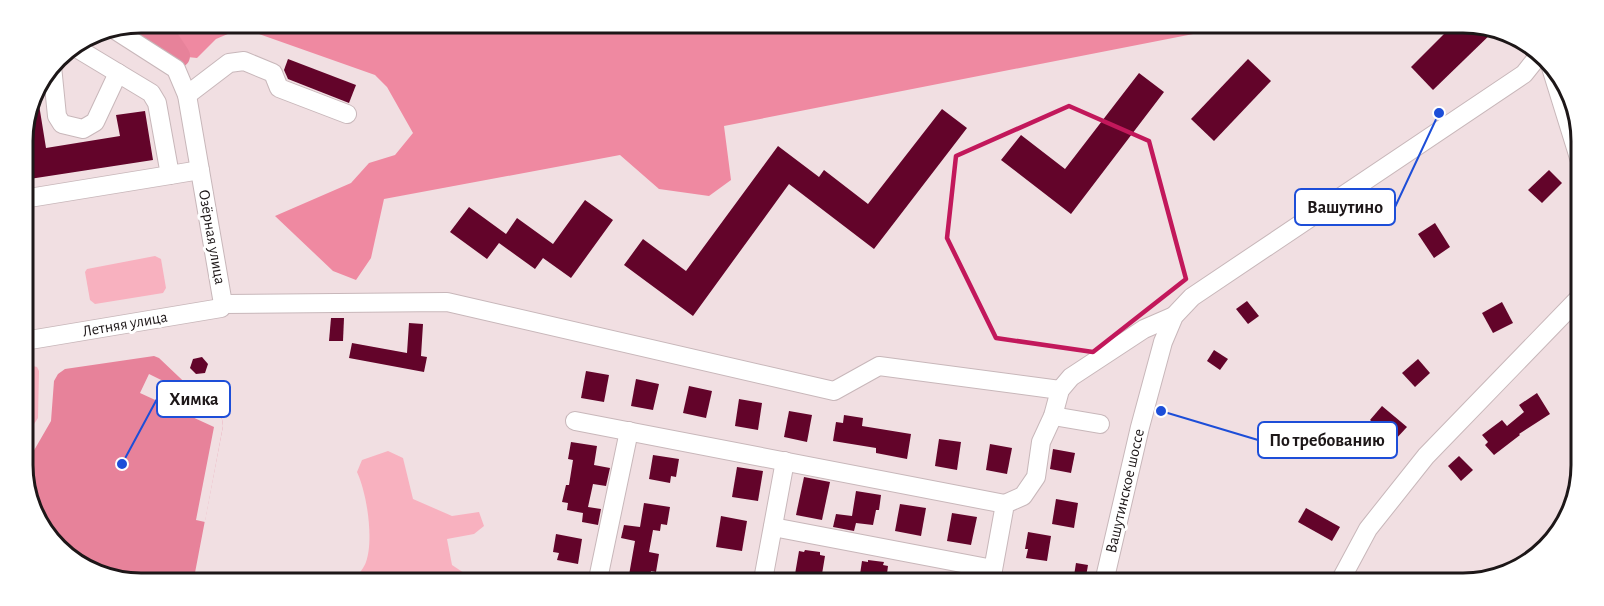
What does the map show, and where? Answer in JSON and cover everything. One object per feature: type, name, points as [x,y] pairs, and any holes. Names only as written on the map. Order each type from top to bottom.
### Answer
[{"type":"street","points":[[123,35],[176,69],[187,95],[229,63],[244,61],[273,72],[279,88],[347,114]]},
{"type":"street","points":[[81,51],[151,93],[157,103],[170,175]]},
{"type":"street","name":"Вашутинское шоссе","points":[[1106,573],[1140,427],[1163,342],[1174,316],[1192,297],[1524,74],[1535,61]]},
{"type":"street","points":[[53,78],[57,117],[63,124],[83,129],[95,122],[118,73]]},
{"type":"street","points":[[1557,87],[1570,129]]},
{"type":"street","name":"Озёрная улица","points":[[187,95],[223,304]]},
{"type":"street","points":[[33,197],[200,170]]},
{"type":"street","name":"Летняя улица","points":[[33,339],[221,308],[223,304],[447,302],[834,391],[879,366],[1060,390]]},
{"type":"street","points":[[1344,573],[1368,529],[1426,456],[1571,306]]},
{"type":"street","points":[[575,421],[1005,504],[1023,496],[1036,477],[1041,442],[1053,416],[1060,390],[1071,378],[1144,329],[1174,316]]},
{"type":"street","points":[[1053,416],[1100,424]]},
{"type":"street","points":[[599,573],[629,431]]},
{"type":"street","points":[[764,573],[785,462]]},
{"type":"street","points":[[992,573],[1005,504]]},
{"type":"street","points":[[773,527],[983,573]]},
{"type":"highlighted area","points":[[1069,106],[1149,141],[1186,279],[1093,352],[996,338],[947,238],[956,156]]},
{"type":"shaded area","points":[[142,33],[230,33],[216,39],[197,58],[178,56],[168,41]]},
{"type":"shaded area","points":[[256,33],[1198,33],[724,126],[731,180],[709,196],[659,189],[620,155],[384,199],[371,258],[356,280],[333,271],[275,216],[351,183],[369,163],[395,155],[413,133],[387,87],[375,75]]},
{"type":"shaded area","points":[[155,256],[161,259],[166,288],[163,293],[95,304],[90,300],[85,272],[87,269]]},
{"type":"shaded area","points":[[154,356],[159,358],[222,419],[223,426],[195,573],[134,573],[106,567],[81,555],[51,525],[44,513],[35,486],[33,452],[51,421],[54,381],[65,369]]},
{"type":"shaded area","points":[[33,366],[39,371],[38,418],[33,426]]},
{"type":"shaded area","points":[[388,451],[403,458],[413,499],[452,516],[479,512],[484,526],[474,534],[447,539],[452,565],[464,573],[360,573],[366,562],[369,542],[366,504],[357,472],[362,460]]},
{"type":"pier","points":[[149,374],[206,402],[222,419],[223,426],[205,522],[196,520],[214,427],[140,393]]},
{"type":"building","points":[[1445,33],[1488,36],[1433,90],[1411,67]]},
{"type":"building","points":[[288,59],[356,85],[349,103],[288,79],[284,70]]},
{"type":"building","points":[[1248,59],[1271,81],[1214,141],[1191,119]]},
{"type":"building","points":[[1139,73],[1164,92],[1071,214],[1001,160],[1021,135],[1065,169]]},
{"type":"building","points":[[39,106],[46,148],[120,136],[116,115],[145,111],[153,160],[33,178],[33,134]]},
{"type":"building","points":[[942,109],[967,128],[874,249],[789,184],[693,316],[624,265],[643,239],[686,271],[778,146],[819,177],[824,170],[868,204]]},
{"type":"building","points":[[1549,170],[1562,183],[1542,203],[1528,190]]},
{"type":"building","points":[[585,200],[613,220],[571,278],[543,258],[535,269],[499,243],[487,259],[450,232],[469,207],[506,234],[517,218],[553,244]]},
{"type":"building","points":[[1435,223],[1450,247],[1434,258],[1418,234]]},
{"type":"building","points":[[1247,301],[1259,316],[1248,324],[1236,309]]},
{"type":"building","points":[[1502,302],[1513,323],[1493,333],[1482,313]]},
{"type":"building","points":[[331,318],[344,318],[343,341],[329,341]]},
{"type":"building","points":[[409,323],[423,324],[421,356],[427,357],[424,372],[349,358],[352,343],[407,353]]},
{"type":"building","points":[[1214,350],[1228,359],[1220,370],[1207,361]]},
{"type":"building","points":[[202,357],[208,364],[205,373],[196,374],[190,368],[193,359]]},
{"type":"building","points":[[1418,359],[1430,373],[1415,387],[1402,373]]},
{"type":"building","points":[[586,371],[609,375],[604,402],[581,398]]},
{"type":"building","points":[[636,379],[659,384],[653,410],[631,406]]},
{"type":"building","points":[[689,386],[712,391],[706,418],[683,413]]},
{"type":"building","points":[[1537,393],[1550,414],[1519,434],[1494,455],[1485,445],[1488,442],[1482,435],[1502,420],[1507,426],[1524,412],[1519,405]]},
{"type":"building","points":[[739,399],[762,403],[758,430],[735,426]]},
{"type":"building","points":[[1382,406],[1407,427],[1394,441],[1370,420]]},
{"type":"building","points":[[789,411],[812,415],[807,442],[784,437]]},
{"type":"building","points":[[844,415],[863,418],[862,426],[911,434],[907,459],[876,453],[876,448],[833,441],[836,422],[843,423]]},
{"type":"building","points":[[939,439],[961,442],[957,470],[935,466]]},
{"type":"building","points":[[571,442],[597,446],[594,465],[610,468],[606,486],[593,484],[588,507],[601,509],[598,525],[582,522],[583,513],[567,510],[568,503],[562,502],[566,485],[569,485],[573,460],[568,459]]},
{"type":"building","points":[[990,444],[1012,448],[1007,474],[986,470]]},
{"type":"building","points":[[1053,449],[1075,453],[1071,473],[1050,469]]},
{"type":"building","points":[[653,455],[679,459],[676,477],[671,476],[670,483],[649,479]]},
{"type":"building","points":[[1459,456],[1473,470],[1461,481],[1448,466]]},
{"type":"building","points":[[737,467],[763,471],[758,501],[732,497]]},
{"type":"building","points":[[804,477],[830,482],[822,520],[796,515]]},
{"type":"building","points":[[856,491],[881,495],[879,510],[876,510],[873,525],[856,523],[854,531],[833,527],[836,514],[852,516]]},
{"type":"building","points":[[1056,499],[1078,503],[1074,528],[1052,524]]},
{"type":"building","points":[[644,503],[670,507],[667,525],[661,524],[660,531],[653,530],[649,552],[659,554],[656,572],[629,573],[635,541],[621,538],[624,525],[640,527]]},
{"type":"building","points":[[900,504],[926,508],[921,536],[895,531]]},
{"type":"building","points":[[1306,508],[1340,527],[1332,541],[1298,522]]},
{"type":"building","points":[[952,513],[977,517],[971,545],[947,541]]},
{"type":"building","points":[[721,516],[747,521],[742,551],[716,547]]},
{"type":"building","points":[[1028,532],[1051,536],[1047,561],[1026,558]]},
{"type":"building","points":[[556,534],[582,539],[578,564],[557,560],[559,553],[553,552]]},
{"type":"building","points":[[805,550],[820,552],[820,555],[825,556],[822,573],[795,573],[799,551],[804,552]]},
{"type":"building","points":[[868,560],[884,562],[883,565],[888,566],[887,573],[860,573],[862,561],[868,562]]},
{"type":"building","points":[[1076,563],[1088,565],[1087,573],[1074,573]]},
{"type":"waterway","points":[[155,33],[168,41],[178,56]]},
{"type":"place","name":"Вашутино","points":[[1439,113]]},
{"type":"place","name":"По требованию","points":[[1161,411]]},
{"type":"place","name":"Химка","points":[[122,464]]}]
